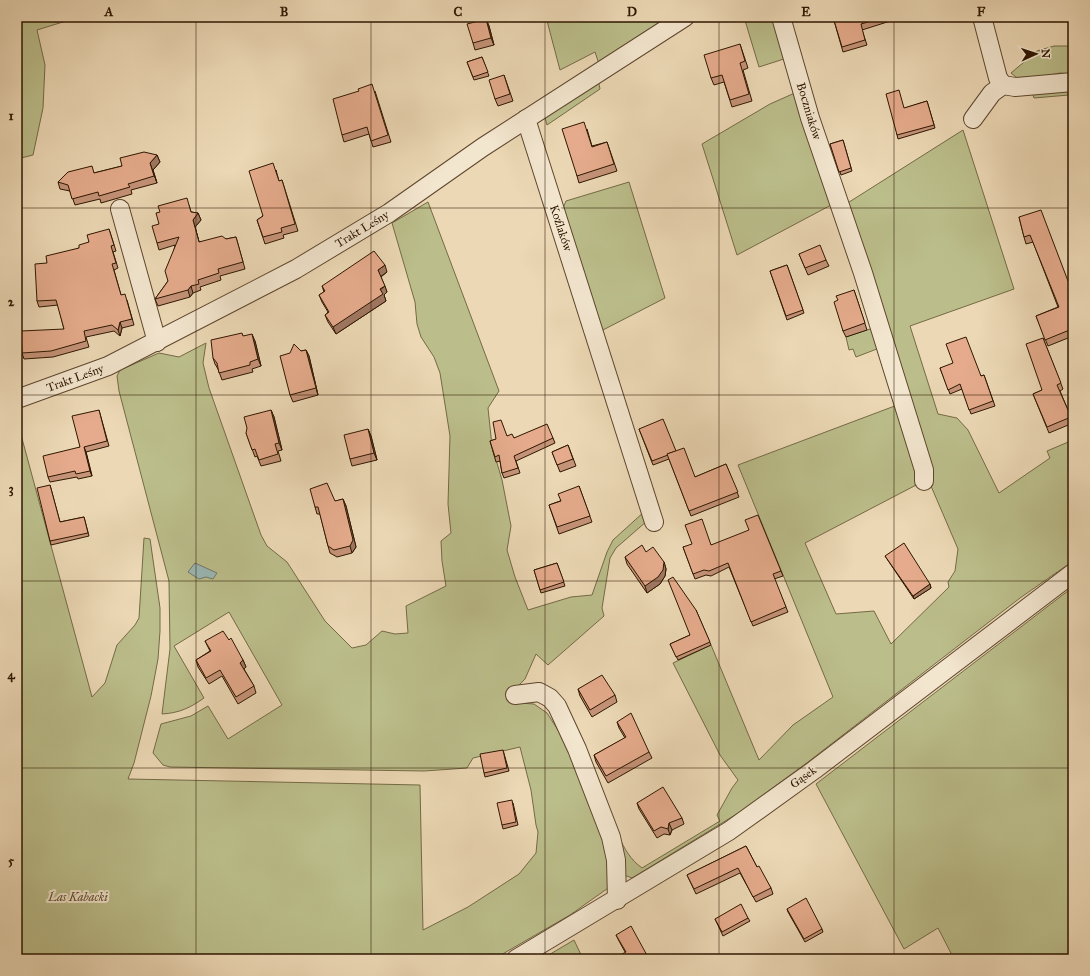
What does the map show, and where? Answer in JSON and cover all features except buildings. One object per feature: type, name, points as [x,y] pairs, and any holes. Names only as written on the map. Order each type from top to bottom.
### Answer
[{"type":"street","name":"Trakt Leśny","points":[[17,399],[96,372],[157,342],[316,257],[389,213],[526,119],[685,17]]},
{"type":"street","name":"Boczniaków","points":[[781,17],[810,118],[924,470],[924,481]]},
{"type":"street","points":[[982,17],[1000,82]]},
{"type":"street","points":[[1000,82],[1015,87],[1073,82]]},
{"type":"street","points":[[973,119],[1000,82]]},
{"type":"street","name":"Koźlaków","points":[[526,119],[654,522]]},
{"type":"street","points":[[120,209],[157,342]]},
{"type":"street","name":"Gąsek","points":[[516,959],[617,900],[729,831],[814,770],[1073,573]]},
{"type":"street","points":[[515,695],[539,692],[550,698],[557,706],[577,749],[611,837],[616,860],[617,900]]},
{"type":"green space","points":[[17,17],[79,17],[37,30],[45,65],[43,108],[33,155],[17,159]]},
{"type":"green space","points":[[546,17],[674,17],[599,64],[595,52],[560,70]]},
{"type":"green space","points":[[744,17],[777,17],[787,58],[759,67]]},
{"type":"green space","points":[[1054,46],[1073,46],[1073,74],[1060,73],[1021,81],[1011,73],[1037,51]]},
{"type":"green space","points":[[598,79],[600,89],[547,125],[544,114]]},
{"type":"green space","points":[[1073,89],[1073,105],[1069,95],[1034,98],[1032,92]]},
{"type":"green space","points":[[797,92],[833,204],[737,255],[702,144],[770,104]]},
{"type":"green space","points":[[963,130],[1014,289],[910,326],[938,414],[957,418],[968,430],[999,493],[1050,458],[1047,451],[1073,440],[1073,561],[1020,598],[808,762],[740,812],[632,878],[624,875],[619,836],[628,854],[642,868],[720,821],[717,815],[738,780],[720,755],[673,663],[711,645],[759,760],[793,725],[833,697],[738,465],[900,404],[920,483],[805,543],[836,614],[874,611],[891,644],[949,587],[948,582],[955,571],[958,549],[928,479],[846,204]]},
{"type":"green space","points":[[629,182],[665,298],[601,331],[561,213],[566,201]]},
{"type":"green space","name":"Las Kabacki","points":[[428,202],[499,391],[488,408],[492,446],[502,480],[511,526],[507,550],[515,577],[528,610],[571,597],[592,595],[607,552],[613,540],[645,511],[647,521],[616,548],[610,558],[602,608],[604,616],[548,665],[536,654],[525,679],[517,687],[519,703],[534,704],[547,713],[567,744],[608,850],[611,886],[570,915],[494,959],[17,959],[17,420],[92,697],[105,683],[117,645],[135,625],[139,618],[144,538],[150,539],[160,608],[158,659],[151,696],[134,763],[128,779],[420,785],[423,930],[468,907],[519,874],[536,853],[538,832],[531,790],[520,747],[473,758],[467,768],[424,771],[170,767],[163,765],[153,753],[161,724],[191,716],[208,706],[228,739],[282,705],[229,612],[174,646],[204,698],[194,705],[184,709],[162,714],[170,649],[169,581],[119,391],[117,376],[120,370],[159,353],[179,357],[206,343],[203,363],[209,388],[261,535],[267,546],[287,562],[325,621],[352,648],[366,645],[382,631],[395,634],[408,633],[406,606],[446,586],[442,561],[441,541],[451,533],[448,504],[450,436],[440,373],[434,357],[421,337],[417,324],[415,302],[392,223]]},
{"type":"green space","points":[[876,327],[882,347],[856,357],[853,349],[849,350],[846,337]]},
{"type":"green space","points":[[1073,587],[1073,959],[954,959],[938,928],[904,949],[816,784]]},
{"type":"green space","points":[[574,940],[583,959],[542,959],[547,956]]},
{"type":"water","points":[[195,563],[217,573],[213,579],[206,577],[199,579],[188,572]]}]
